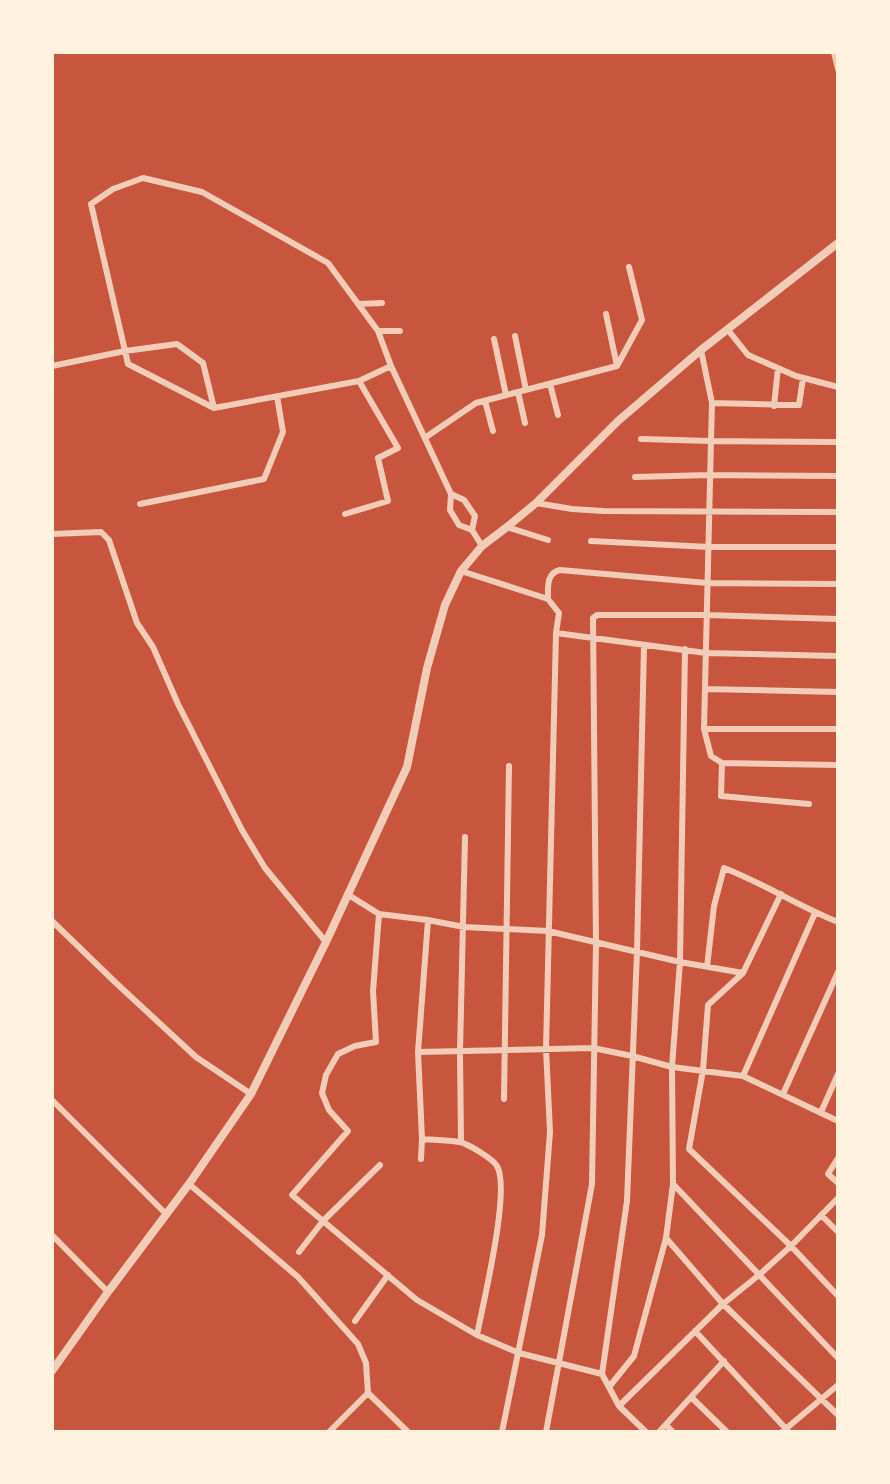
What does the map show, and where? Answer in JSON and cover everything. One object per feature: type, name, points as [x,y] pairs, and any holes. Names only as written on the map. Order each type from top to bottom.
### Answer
[{"type":"street","points":[[834,52],[837,69]]},
{"type":"street","points":[[391,366],[359,381],[214,408],[128,364],[91,204],[113,189],[143,178],[202,192],[328,263],[378,331],[391,366],[451,494],[450,510],[459,525],[472,530],[482,546]]},
{"type":"street","points":[[52,1371],[108,1292],[167,1215],[251,1094],[326,942],[407,767],[427,668],[445,605],[461,571],[482,546],[536,503],[618,421],[701,350],[837,243]]},
{"type":"street","points":[[426,437],[476,403],[617,366],[642,320],[629,267]]},
{"type":"street","points":[[359,304],[382,303]]},
{"type":"street","points":[[606,314],[617,366]]},
{"type":"street","points":[[728,330],[748,355],[803,378],[837,387]]},
{"type":"street","points":[[378,331],[400,331]]},
{"type":"street","points":[[515,336],[526,390]]},
{"type":"street","points":[[494,339],[506,395]]},
{"type":"street","points":[[52,366],[125,351],[177,344],[202,363],[214,408]]},
{"type":"street","points":[[701,350],[712,403],[704,729],[711,756],[722,763],[837,765]]},
{"type":"street","points":[[774,406],[777,368]]},
{"type":"street","points":[[712,403],[800,405],[803,378]]},
{"type":"street","points":[[345,514],[387,501],[378,458],[398,448],[359,381]]},
{"type":"street","points":[[550,384],[558,415]]},
{"type":"street","points":[[518,392],[525,423]]},
{"type":"street","points":[[140,504],[264,479],[283,432],[277,396]]},
{"type":"street","points":[[485,401],[493,431]]},
{"type":"street","points":[[641,440],[837,442]]},
{"type":"street","points":[[635,477],[837,476]]},
{"type":"street","points":[[451,494],[464,500],[475,516],[472,530]]},
{"type":"street","points":[[536,503],[603,511],[837,512]]},
{"type":"street","points":[[507,527],[548,540]]},
{"type":"street","points":[[52,534],[101,532],[109,540],[137,623],[153,647],[178,704],[242,830],[265,868],[326,942]]},
{"type":"street","points":[[591,541],[709,547],[837,547]]},
{"type":"street","points":[[548,599],[551,574],[560,570],[707,583],[837,584]]},
{"type":"street","points":[[461,571],[548,599],[559,613],[556,633],[548,931],[546,1049],[550,1132],[542,1235],[502,1431]]},
{"type":"street","points":[[546,1431],[592,1184],[596,943],[593,618],[597,615],[706,615],[837,620]]},
{"type":"street","points":[[556,633],[705,653],[837,656]]},
{"type":"street","points":[[644,646],[637,952],[627,1201],[602,1374],[619,1406],[646,1431]]},
{"type":"street","points":[[609,1387],[634,1356],[666,1238],[673,1184],[672,1067],[680,962],[685,649]]},
{"type":"street","points":[[705,689],[837,692]]},
{"type":"street","points":[[704,729],[837,729]]},
{"type":"street","points":[[722,763],[721,796],[809,804]]},
{"type":"street","points":[[504,1098],[509,766]]},
{"type":"street","points":[[461,1142],[460,1052],[465,837]]},
{"type":"street","points":[[707,967],[714,906],[724,867],[837,922]]},
{"type":"street","points":[[347,894],[379,914],[464,927],[548,931],[680,962],[743,973]]},
{"type":"street","points":[[781,894],[743,973],[708,1005],[703,1070],[688,1149],[791,1246],[837,1296]]},
{"type":"street","points":[[743,1076],[815,913]]},
{"type":"street","points":[[379,914],[373,991],[376,1042],[338,1054],[326,1075],[322,1093],[329,1110],[348,1131],[292,1195],[417,1300],[477,1335],[519,1353],[602,1374]]},
{"type":"street","points":[[421,1159],[418,1052],[428,920]]},
{"type":"street","points":[[52,921],[196,1057],[251,1094]]},
{"type":"street","points":[[783,1094],[837,972]]},
{"type":"street","points":[[418,1052],[593,1048],[672,1067],[743,1076],[837,1121]]},
{"type":"street","points":[[821,1112],[837,1074]]},
{"type":"street","points":[[52,1100],[167,1215]]},
{"type":"street","points":[[422,1139],[461,1142],[489,1158],[501,1175],[500,1214],[477,1335]]},
{"type":"street","points":[[837,1158],[828,1174],[837,1183]]},
{"type":"street","points":[[299,1252],[323,1221],[380,1165]]},
{"type":"street","points":[[189,1184],[298,1277],[358,1344],[366,1363],[368,1393],[408,1431]]},
{"type":"street","points":[[673,1184],[837,1358]]},
{"type":"street","points":[[619,1406],[723,1304],[791,1246],[837,1198]]},
{"type":"street","points":[[821,1215],[837,1232]]},
{"type":"street","points":[[52,1235],[108,1292]]},
{"type":"street","points":[[666,1238],[723,1304],[837,1415]]},
{"type":"street","points":[[356,1321],[388,1275]]},
{"type":"street","points":[[695,1331],[786,1430],[837,1385]]},
{"type":"street","points":[[659,1431],[724,1361]]},
{"type":"street","points":[[329,1431],[368,1393]]},
{"type":"street","points":[[691,1398],[727,1431]]},
{"type":"street","points":[[666,1425],[673,1431]]}]
